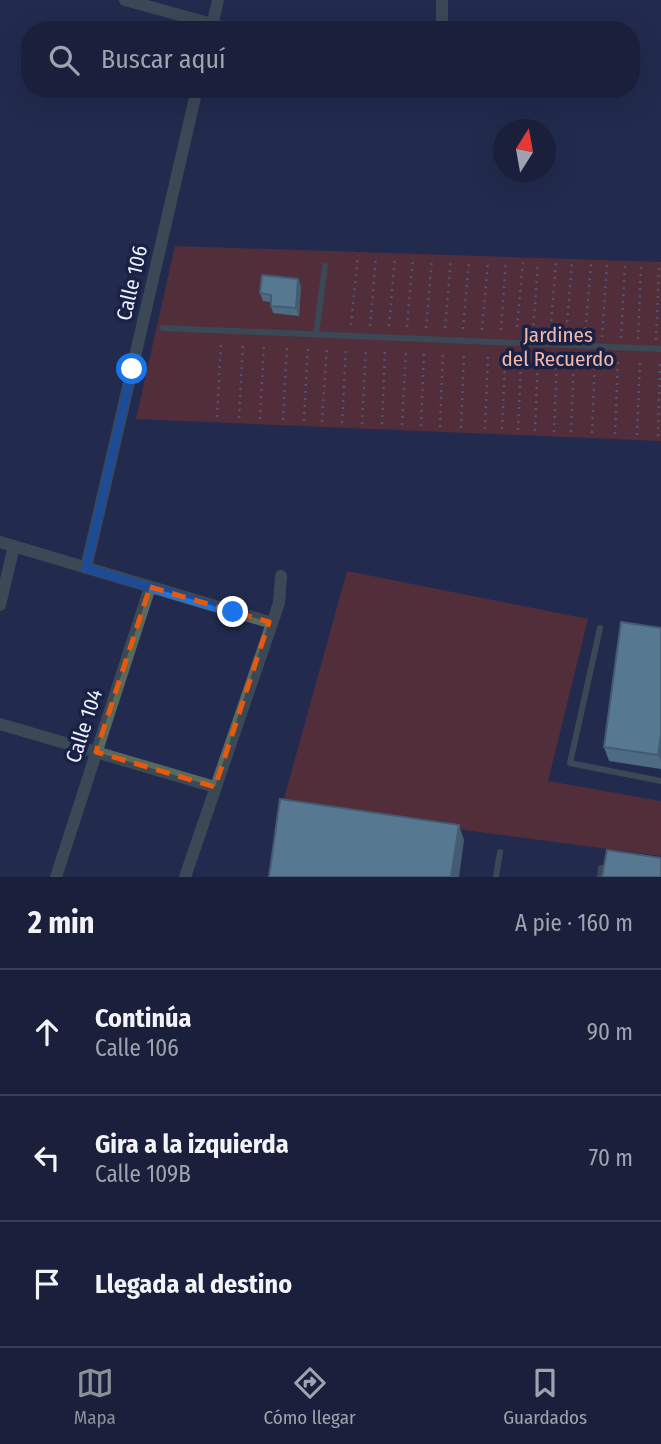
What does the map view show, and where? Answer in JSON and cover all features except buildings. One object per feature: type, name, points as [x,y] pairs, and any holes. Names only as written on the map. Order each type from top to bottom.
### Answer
[{"type":"street","points":[[125,0],[190,21]]},
{"type":"street","points":[[214,21],[218,0]]},
{"type":"street","points":[[442,0],[442,21]]},
{"type":"street","name":"Calle 106","points":[[86,568],[195,98]]},
{"type":"street","points":[[0,542],[270,622]]},
{"type":"street","points":[[0,605],[14,546]]},
{"type":"street","points":[[185,877],[270,622],[279,603],[281,576]]},
{"type":"street","name":"Calle 104","points":[[56,877],[150,587]]},
{"type":"street","points":[[0,724],[215,788]]},
{"type":"lane","points":[[316,334],[325,266]]},
{"type":"lane","points":[[163,328],[661,349]]},
{"type":"lane","points":[[600,628],[570,764],[661,781]]},
{"type":"lane","points":[[496,877],[500,852]]},
{"type":"lane","points":[[600,877],[601,867]]},
{"type":"path","points":[[351,325],[358,255]]},
{"type":"path","points":[[370,326],[376,256]]},
{"type":"path","points":[[389,327],[394,256]]},
{"type":"path","points":[[407,328],[413,257]]},
{"type":"path","points":[[426,329],[432,258]]},
{"type":"path","points":[[444,330],[451,258]]},
{"type":"path","points":[[463,331],[470,259]]},
{"type":"path","points":[[482,331],[488,260]]},
{"type":"path","points":[[501,330],[506,261]]},
{"type":"path","points":[[517,327],[523,261]]},
{"type":"path","points":[[533,334],[538,262]]},
{"type":"path","points":[[550,335],[556,262]]},
{"type":"path","points":[[566,335],[572,263]]},
{"type":"path","points":[[585,336],[591,264]]},
{"type":"path","points":[[602,337],[607,264]]},
{"type":"path","points":[[621,338],[625,265]]},
{"type":"path","points":[[638,339],[641,266]]},
{"type":"path","points":[[656,340],[659,267]]},
{"type":"path","points":[[217,417],[221,341]]},
{"type":"path","points":[[239,418],[243,342]]},
{"type":"path","points":[[260,419],[264,343]]},
{"type":"path","points":[[283,420],[287,344]]},
{"type":"path","points":[[304,421],[308,345]]},
{"type":"path","points":[[322,422],[327,346]]},
{"type":"path","points":[[342,423],[346,347]]},
{"type":"path","points":[[362,424],[366,348]]},
{"type":"path","points":[[382,424],[385,349]]},
{"type":"path","points":[[402,425],[406,350]]},
{"type":"path","points":[[421,426],[424,351]]},
{"type":"path","points":[[440,427],[443,352]]},
{"type":"path","points":[[461,428],[464,353]]},
{"type":"path","points":[[485,429],[488,354]]},
{"type":"path","points":[[535,431],[538,356]]},
{"type":"path","points":[[554,432],[557,357]]},
{"type":"path","points":[[571,432],[574,358]]},
{"type":"path","points":[[592,433],[595,359]]},
{"type":"path","points":[[615,434],[618,360]]},
{"type":"path","points":[[637,435],[640,361]]},
{"type":"path","points":[[518,430],[521,362]]},
{"type":"path","points":[[658,436],[660,362]]},
{"type":"path","points":[[502,429],[505,363]]},
{"type":"highlighted area","points":[[150,587],[269,622],[215,787],[96,752]]},
{"type":"green space","name":"Jardines del Recuerdo","points":[[175,246],[661,262],[661,441],[136,419]]},
{"type":"green space","points":[[347,571],[588,619],[548,781],[661,801],[661,856],[282,806]]},
{"type":"route","points":[[132,369],[86,568],[233,612]]}]
